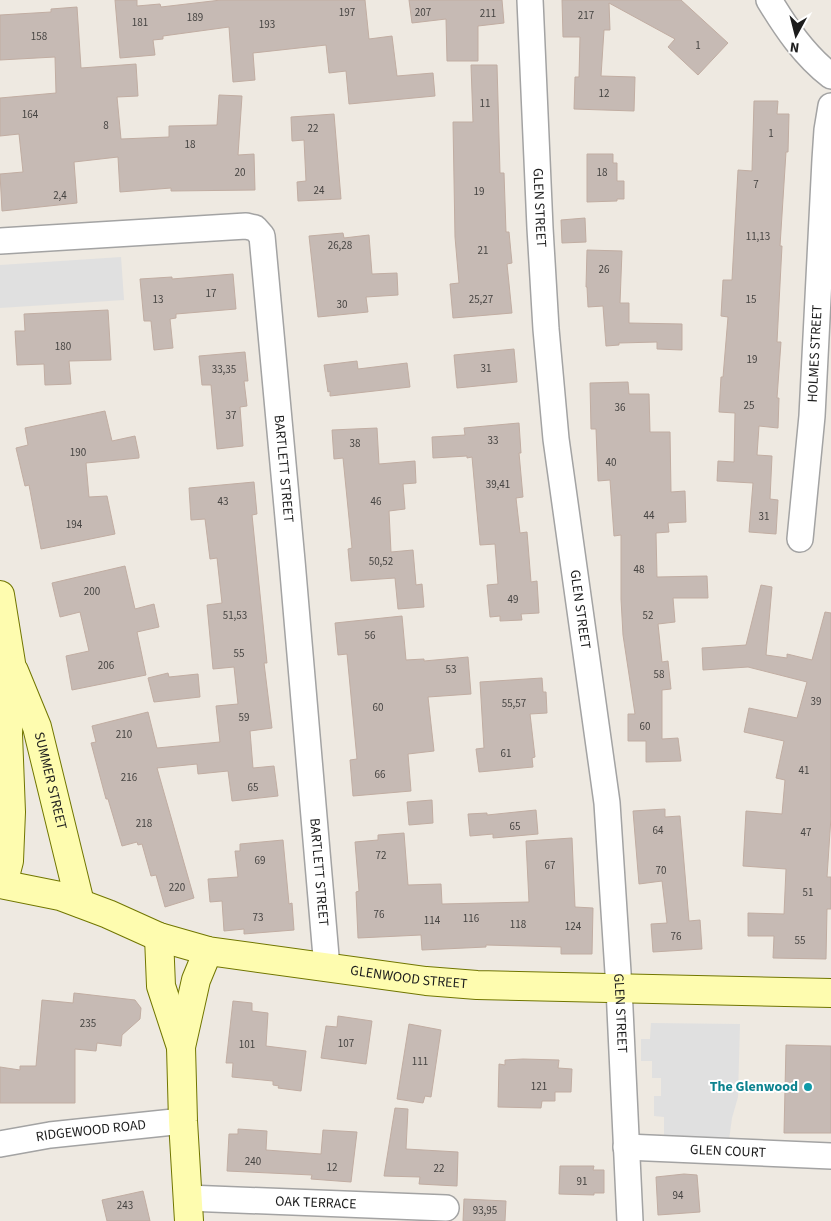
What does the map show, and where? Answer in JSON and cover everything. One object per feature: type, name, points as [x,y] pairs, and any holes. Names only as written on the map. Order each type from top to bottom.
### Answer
[{"type":"street","name":"GLEN STREET","points":[[530,0],[546,329],[562,481],[607,803],[619,988],[630,1221]]},
{"type":"street","points":[[768,0],[804,52],[831,76]]},
{"type":"street","name":"HOLMES STREET","points":[[800,539],[822,418],[825,160],[831,106]]},
{"type":"street","name":"BARTLETT STREET","points":[[0,241],[246,226],[255,228],[262,236],[327,968]]},
{"type":"street","name":"SUMMER STREET","points":[[0,595],[11,662],[8,734],[11,812],[9,861],[2,884]]},
{"type":"street","name":"SUMMER STREET","points":[[11,662],[37,727],[80,903]]},
{"type":"street","name":"GLENWOOD STREET","points":[[2,884],[37,890],[80,903],[159,937],[208,951],[327,968],[451,984],[831,992]]},
{"type":"street","points":[[159,937],[161,986],[181,1047]]},
{"type":"street","points":[[188,1209],[182,1121],[181,1047],[196,980],[208,951]]},
{"type":"street","name":"RIDGEWOOD ROAD","points":[[0,1144],[50,1135],[182,1121]]},
{"type":"street","name":"GLEN COURT","points":[[626,1147],[831,1156]]},
{"type":"street","name":"OAK TERRACE","points":[[188,1209],[446,1208]]},
{"type":"shaded area","points":[[121,257],[124,300],[0,308],[0,265]]},
{"type":"shaded area","points":[[651,1023],[740,1024],[738,1097],[732,1118],[729,1140],[664,1139],[664,1117],[654,1116],[654,1096],[661,1096],[661,1078],[652,1078],[652,1061],[641,1061],[641,1039],[650,1039]]},
{"type":"building","points":[[115,0],[137,0],[137,6],[160,4],[161,7],[221,0],[365,0],[369,39],[392,36],[397,76],[433,73],[435,96],[349,104],[346,71],[329,73],[326,45],[253,53],[255,80],[233,82],[229,27],[163,36],[163,39],[153,40],[155,55],[120,58]]},
{"type":"building","points":[[409,0],[502,0],[504,23],[478,26],[478,61],[447,61],[446,19],[412,23]]},
{"type":"building","points":[[562,0],[681,0],[728,43],[698,75],[668,47],[675,39],[609,3],[610,30],[604,30],[601,76],[635,77],[634,111],[574,109],[575,77],[579,77],[580,37],[563,37]]},
{"type":"building","points":[[77,7],[81,68],[136,64],[138,96],[117,97],[121,139],[169,137],[169,126],[217,125],[219,95],[242,96],[238,155],[254,154],[255,190],[171,191],[171,188],[120,192],[118,157],[74,162],[77,203],[2,211],[0,174],[23,172],[19,134],[0,136],[0,98],[56,93],[55,57],[0,60],[0,15],[51,12],[51,9]]},
{"type":"building","points":[[471,65],[497,65],[500,173],[504,173],[506,232],[509,232],[512,263],[507,264],[512,313],[453,318],[450,284],[459,283],[455,237],[453,122],[473,122]]},
{"type":"building","points":[[754,101],[778,101],[777,114],[789,114],[788,152],[786,152],[780,246],[782,246],[777,342],[781,342],[777,398],[779,398],[778,428],[759,426],[757,455],[772,456],[770,499],[778,500],[776,534],[749,532],[753,483],[717,481],[718,461],[734,462],[735,413],[719,412],[728,317],[721,316],[723,280],[732,280],[738,170],[752,171]]},
{"type":"building","points":[[334,114],[341,199],[298,201],[297,182],[306,181],[304,140],[292,141],[291,117]]},
{"type":"building","points":[[587,154],[613,154],[613,163],[617,163],[617,181],[624,181],[624,199],[587,202]]},
{"type":"building","points":[[585,218],[586,242],[562,243],[561,220]]},
{"type":"building","points":[[343,233],[344,238],[369,235],[372,274],[397,273],[398,295],[366,297],[368,312],[318,317],[309,236]]},
{"type":"building","points":[[587,250],[622,251],[620,303],[629,303],[629,323],[682,324],[682,350],[657,349],[657,342],[619,343],[619,345],[606,346],[603,306],[588,307],[586,287]]},
{"type":"building","points":[[233,274],[236,309],[176,314],[176,318],[170,319],[173,348],[154,350],[151,321],[144,321],[140,279],[172,277],[172,279]]},
{"type":"building","points":[[108,310],[111,360],[69,361],[71,384],[45,385],[44,364],[17,365],[15,331],[25,331],[24,314]]},
{"type":"building","points":[[514,349],[517,382],[457,388],[454,355]]},
{"type":"building","points":[[245,352],[248,381],[244,381],[247,406],[240,407],[243,446],[217,449],[211,385],[202,385],[199,356]]},
{"type":"building","points":[[357,361],[358,369],[407,363],[410,387],[330,396],[324,365]]},
{"type":"building","points":[[628,382],[629,394],[649,394],[650,432],[670,432],[671,492],[685,491],[686,522],[668,523],[669,532],[656,533],[657,577],[707,576],[708,598],[673,598],[675,622],[658,624],[662,662],[668,661],[671,689],[662,690],[662,739],[678,738],[681,761],[646,762],[646,741],[628,741],[628,714],[635,714],[623,635],[621,535],[614,536],[610,480],[598,481],[596,429],[591,429],[590,383]]},
{"type":"building","points":[[105,411],[112,441],[135,436],[139,455],[139,458],[86,463],[89,497],[107,496],[115,534],[41,549],[29,485],[25,486],[16,448],[28,445],[25,428]]},
{"type":"building","points":[[519,423],[521,453],[519,453],[523,497],[516,498],[520,533],[527,532],[531,582],[537,581],[539,613],[521,614],[522,620],[500,621],[500,616],[490,617],[487,585],[498,584],[495,544],[480,545],[472,457],[433,458],[432,437],[465,435],[464,428]]},
{"type":"building","points":[[377,428],[379,464],[415,461],[416,483],[403,484],[405,509],[389,511],[391,552],[413,550],[416,585],[422,584],[424,607],[398,609],[395,578],[351,581],[348,549],[352,548],[343,458],[334,459],[332,430]]},
{"type":"building","points":[[254,482],[257,514],[252,515],[267,663],[264,663],[272,728],[250,731],[253,768],[274,766],[278,796],[232,801],[228,771],[198,774],[197,764],[157,768],[194,898],[165,907],[156,875],[151,876],[142,844],[138,845],[137,842],[122,846],[108,799],[106,799],[91,743],[96,742],[92,726],[148,712],[157,748],[220,742],[216,706],[238,704],[234,667],[213,669],[207,605],[222,603],[217,558],[210,559],[205,519],[191,520],[189,488]]},
{"type":"building","points":[[125,566],[135,609],[154,604],[159,627],[137,632],[146,675],[72,690],[66,656],[89,651],[80,612],[60,617],[52,583]]},
{"type":"building","points":[[761,585],[772,587],[766,655],[787,658],[787,654],[812,660],[825,612],[831,613],[831,817],[827,877],[831,877],[831,909],[827,909],[826,959],[773,958],[774,936],[748,936],[748,913],[784,914],[786,869],[743,866],[746,811],[782,814],[785,780],[776,778],[784,741],[744,732],[749,708],[797,718],[807,682],[748,667],[703,670],[702,648],[746,645]]},
{"type":"building","points":[[402,616],[406,660],[424,659],[424,661],[468,657],[471,694],[428,697],[434,751],[408,754],[411,791],[353,796],[350,760],[357,759],[347,654],[338,655],[335,623]]},
{"type":"building","points":[[168,673],[169,677],[198,674],[200,697],[154,702],[148,678]]},
{"type":"building","points":[[542,678],[543,692],[546,692],[547,713],[530,714],[535,757],[532,758],[533,767],[479,772],[476,749],[484,748],[480,682]]},
{"type":"building","points":[[432,800],[433,823],[409,825],[407,802]]},
{"type":"building","points":[[665,809],[665,817],[680,816],[689,921],[700,920],[702,949],[653,952],[651,924],[667,923],[662,881],[639,884],[633,811]]},
{"type":"building","points":[[536,810],[538,834],[493,838],[493,834],[470,836],[468,814],[487,813],[487,815]]},
{"type":"building","points":[[404,833],[408,885],[441,884],[442,904],[529,902],[526,841],[572,838],[575,907],[593,908],[592,954],[561,954],[561,947],[486,945],[486,947],[422,950],[421,935],[358,938],[356,892],[359,891],[355,842],[378,840],[378,835]]},
{"type":"building","points":[[283,840],[289,904],[292,903],[294,930],[244,934],[244,929],[224,931],[222,901],[210,902],[208,879],[238,877],[235,851],[240,851],[240,844]]},
{"type":"building","points":[[74,993],[135,1000],[141,1008],[140,1019],[122,1035],[121,1046],[97,1043],[96,1051],[75,1049],[75,1103],[0,1103],[0,1067],[20,1070],[20,1066],[36,1066],[42,1000],[73,1003]]},
{"type":"building","points":[[233,1001],[252,1003],[252,1011],[268,1013],[266,1046],[306,1051],[301,1091],[278,1088],[279,1086],[273,1085],[273,1081],[232,1077],[233,1063],[226,1063]]},
{"type":"building","points":[[338,1016],[372,1021],[366,1064],[321,1058],[326,1026],[337,1027]]},
{"type":"building","points":[[409,1024],[441,1030],[431,1097],[425,1096],[423,1103],[397,1099]]},
{"type":"building","name":"The Glenwood","points":[[786,1045],[831,1046],[831,1133],[784,1133]]},
{"type":"building","points":[[505,1060],[559,1060],[558,1068],[572,1069],[571,1092],[555,1092],[555,1101],[542,1101],[541,1108],[498,1107],[499,1064],[505,1065]]},
{"type":"building","points":[[395,1108],[408,1109],[406,1149],[458,1152],[457,1186],[419,1184],[420,1177],[384,1176]]},
{"type":"building","points":[[238,1129],[267,1131],[266,1150],[321,1154],[323,1130],[357,1132],[351,1182],[311,1179],[312,1175],[227,1171],[229,1134],[238,1134]]},
{"type":"building","points":[[560,1166],[594,1166],[593,1170],[604,1170],[604,1193],[594,1193],[594,1195],[559,1194]]},
{"type":"building","points":[[684,1174],[697,1175],[700,1212],[658,1215],[656,1177]]},
{"type":"building","points":[[143,1191],[150,1221],[107,1221],[102,1200]]},
{"type":"building","points":[[464,1199],[506,1201],[505,1221],[463,1221]]},
{"type":"place","name":"The Glenwood","points":[[808,1087]]}]
